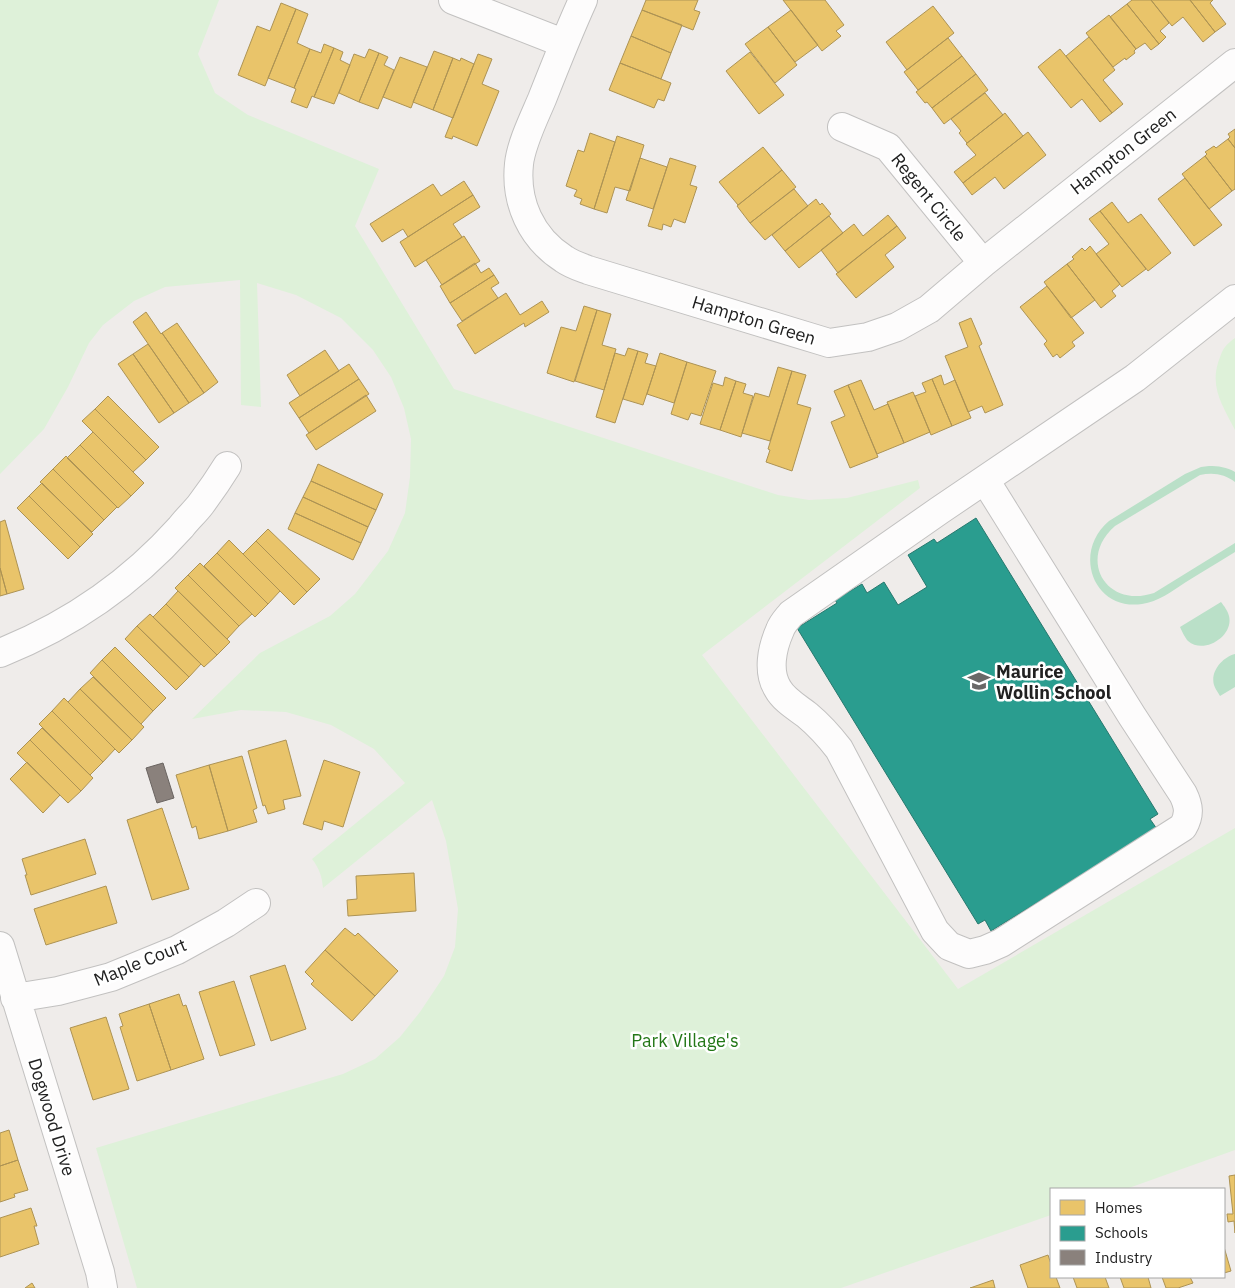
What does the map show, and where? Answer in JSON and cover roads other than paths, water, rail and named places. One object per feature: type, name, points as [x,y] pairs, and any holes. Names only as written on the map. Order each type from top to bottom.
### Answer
[{"type":"street","points":[[454,0],[563,43]]},
{"type":"street","name":"Hampton Green","points":[[583,0],[563,43],[525,142],[519,163],[519,190],[527,218],[543,242],[564,260],[588,270],[829,343],[868,337],[897,326],[929,309],[983,263],[1235,63]]},
{"type":"street","name":"Regent Circle","points":[[842,127],[888,148],[983,263]]},
{"type":"street","points":[[985,480],[1132,716],[1183,794],[1189,813],[1183,827],[1001,943],[969,954],[949,946],[935,931],[839,749],[828,734],[778,689],[772,671],[772,650],[780,628],[791,614],[940,510],[1135,378],[1235,299]]},
{"type":"street","points":[[0,653],[76,616],[122,584],[161,549],[200,505],[227,466]]},
{"type":"street","name":"Maple Court","points":[[15,998],[58,991],[111,976],[177,950],[226,923],[256,903]]},
{"type":"street","name":"Dogwood Drive","points":[[0,946],[100,1272],[103,1288]]},
{"type":"place","name":"Maurice Wollin School","points":[[979,681]]},
{"type":"park label","name":"Park Village's","points":[[685,1040]]}]
